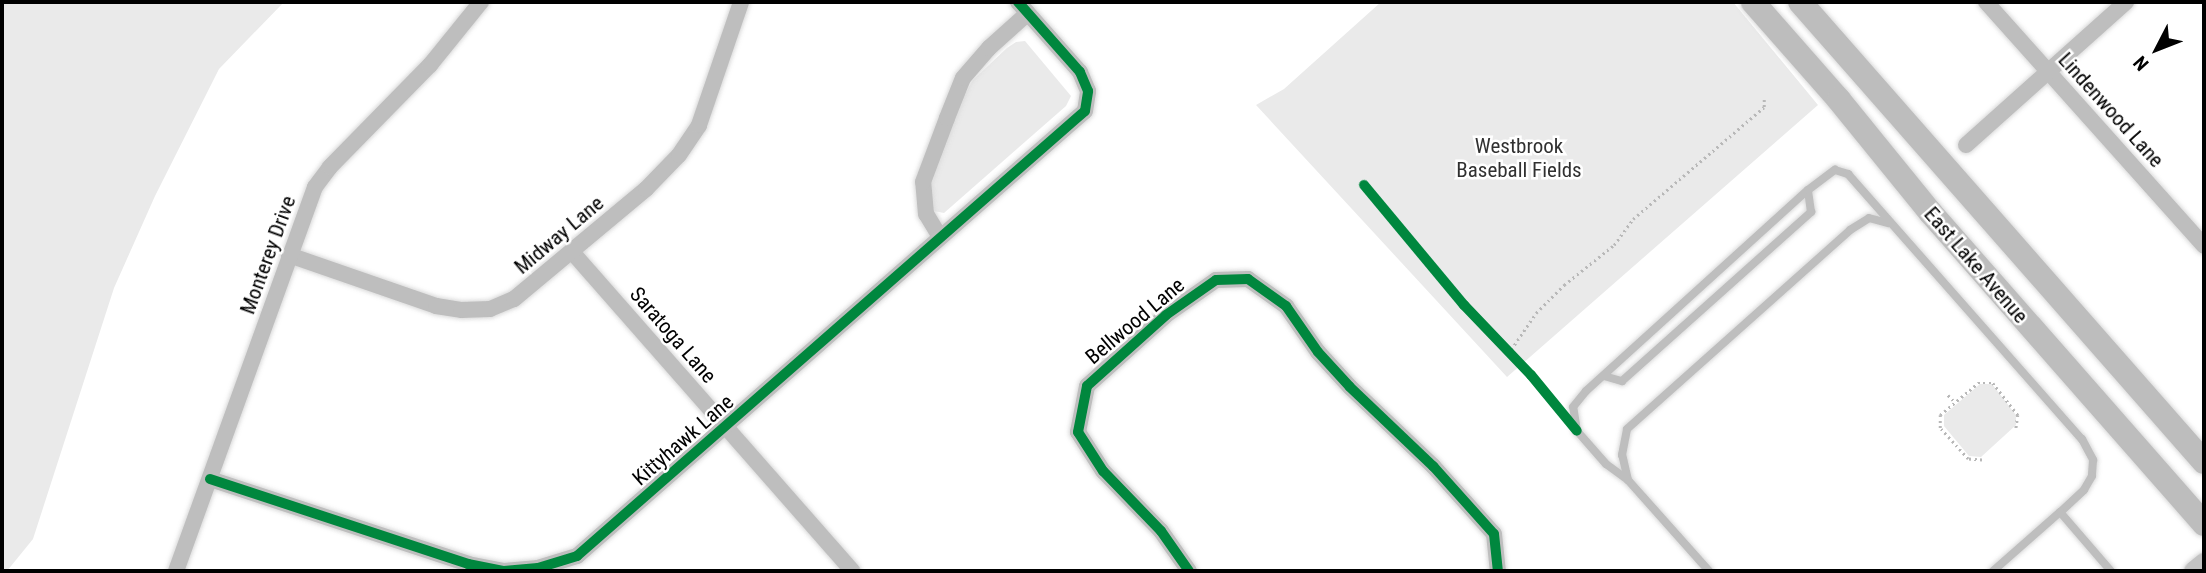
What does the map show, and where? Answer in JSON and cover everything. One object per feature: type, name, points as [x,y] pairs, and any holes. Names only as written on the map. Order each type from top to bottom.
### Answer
[{"type":"main road","name":"East Lake Avenue","points":[[1753,2],[1839,100],[1930,212],[2204,524]]},
{"type":"main road","name":"East Lake Avenue","points":[[1800,2],[2204,462]]},
{"type":"main road","points":[[2194,571],[2204,563]]},
{"type":"street","name":"Monterey Drive","points":[[176,571],[307,204],[330,167],[430,65],[481,2]]},
{"type":"street","name":"Midway Lane","points":[[289,255],[436,306],[461,310],[490,309],[514,299],[573,253],[646,189],[679,155],[699,125],[741,2]]},
{"type":"street","name":"Lindenwood Lane","points":[[1986,2],[2204,246]]},
{"type":"street","points":[[1966,145],[2126,2]]},
{"type":"street","points":[[940,237],[926,214],[923,182],[962,78],[1023,7]]},
{"type":"street","name":"Kittyhawk Lane","points":[[211,479],[467,564],[504,571],[538,568],[577,556],[1085,111],[1088,91],[1080,72],[1023,7]]},
{"type":"street","name":"Saratoga Lane","points":[[573,253],[852,571]]},
{"type":"street","name":"Bellwood Lane","points":[[1189,571],[1161,531],[1103,471],[1078,432],[1087,386],[1166,315],[1216,280],[1248,279],[1286,306],[1318,352],[1350,387],[1433,466],[1494,534],[1498,571]]},
{"type":"lane","points":[[1709,571],[1628,480],[1606,464],[1577,431],[1573,407],[1808,190],[1835,170],[1848,174],[1889,224],[2082,439],[2093,460],[2092,476],[2084,490],[1993,571]]},
{"type":"lane","points":[[1604,376],[1622,381],[1811,212],[1808,190]]},
{"type":"lane","points":[[1628,480],[1622,455],[1626,429],[1850,230],[1869,218],[1889,224]]},
{"type":"lane","points":[[2060,512],[2111,571]]},
{"type":"path","points":[[1499,345],[1512,358],[1536,313],[1564,285],[1614,245],[1633,219],[1764,107],[1764,99]]},
{"type":"path","points":[[1982,460],[1968,459],[1940,428],[1940,415],[1978,383],[1993,383],[2018,415],[2016,430]]},
{"type":"path","points":[[1948,395],[1955,402]]},
{"type":"green space","points":[[2,2],[284,2],[219,69],[155,196],[114,288],[33,539],[7,571],[2,571]]},
{"type":"green space","name":"Westbrook Baseball Fields","points":[[1381,2],[1733,2],[1818,105],[1507,377],[1256,105],[1284,89]]},
{"type":"green space","points":[[1025,41],[1071,96],[1066,106],[944,213],[929,210],[927,196],[952,117],[973,80],[1007,48],[1016,42]]},
{"type":"green space","points":[[1980,384],[1992,384],[2016,415],[2016,425],[1981,457],[1969,456],[1944,426],[1944,415]]},
{"type":"cycle path","points":[[210,479],[468,564],[504,571],[538,568],[577,556],[1085,111],[1088,91],[1080,72],[1018,2]]},
{"type":"cycle path","points":[[1364,185],[1464,305],[1531,375],[1577,431]]},
{"type":"cycle path","points":[[1189,571],[1161,531],[1103,471],[1078,432],[1087,386],[1166,315],[1216,280],[1248,279],[1286,306],[1318,352],[1350,387],[1433,466],[1494,534],[1498,571]]}]
